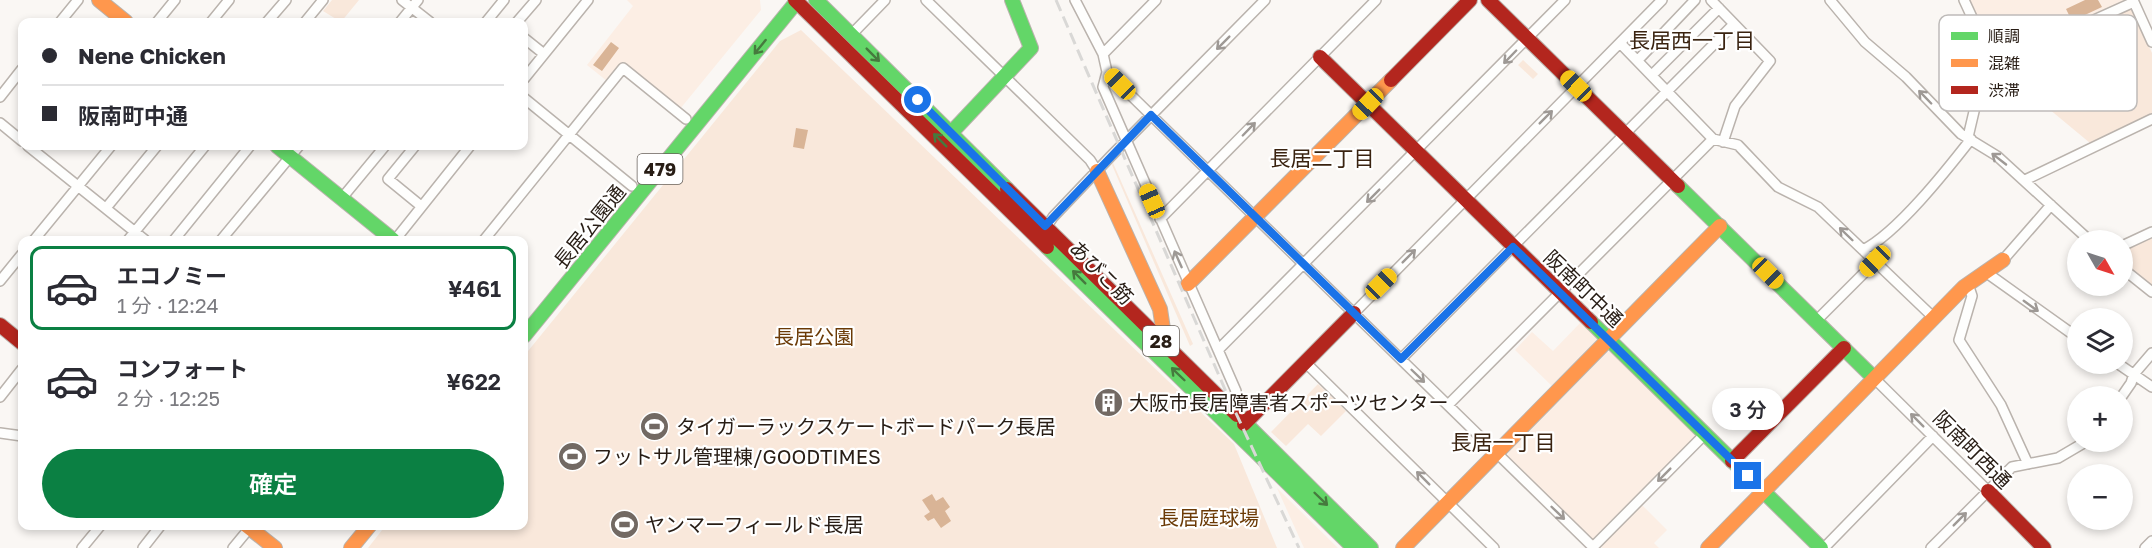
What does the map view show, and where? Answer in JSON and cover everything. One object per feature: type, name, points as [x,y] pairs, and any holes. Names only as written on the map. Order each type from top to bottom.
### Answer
[{"type":"main road","points":[[99,0],[121,18]]},
{"type":"main road","name":"長居公園通","points":[[528,315],[782,0]]},
{"type":"main road","name":"長居公園通","points":[[528,331],[796,0]]},
{"type":"main road","name":"あびこ筋","points":[[796,0],[1354,548]]},
{"type":"main road","name":"あびこ筋","points":[[816,0],[1371,548]]},
{"type":"main road","points":[[951,133],[1031,48],[1012,0]]},
{"type":"main road","points":[[1188,284],[1470,0]]},
{"type":"main road","points":[[1488,0],[1874,378]]},
{"type":"main road","name":"阪南町中通","points":[[1320,57],[1822,548]]},
{"type":"main road","points":[[282,150],[389,236]]},
{"type":"main road","points":[[1097,171],[1160,309],[1163,329],[1158,338]]},
{"type":"main road","points":[[1403,548],[1720,226]]},
{"type":"main road","points":[[1708,548],[1968,284],[1987,273],[2002,260]]},
{"type":"main road","points":[[1244,424],[1354,313]]},
{"type":"main road","points":[[0,324],[18,340]]},
{"type":"main road","points":[[1732,461],[1844,348]]},
{"type":"main road","name":"阪南町西通","points":[[1988,491],[2044,548]]},
{"type":"main road","points":[[254,530],[275,548]]},
{"type":"main road","points":[[337,548],[352,530]]},
{"type":"main road","points":[[351,548],[366,530]]},
{"type":"street","points":[[63,18],[78,0]]},
{"type":"street","points":[[160,18],[175,0]]},
{"type":"street","points":[[214,18],[229,0]]},
{"type":"street","points":[[270,18],[286,0]]},
{"type":"street","points":[[308,18],[323,0]]},
{"type":"street","points":[[402,0],[415,4],[427,18]]},
{"type":"street","points":[[489,18],[504,0]]},
{"type":"street","points":[[528,74],[588,0]]},
{"type":"street","points":[[852,34],[885,0]]},
{"type":"street","points":[[926,0],[1090,160],[1097,171]]},
{"type":"street","points":[[1075,0],[1103,54],[1107,72],[1103,87],[1236,391],[1234,398],[1226,407]]},
{"type":"street","points":[[1047,245],[1045,226],[1265,0]]},
{"type":"street","points":[[1160,219],[1376,0]]},
{"type":"street","points":[[1218,350],[1305,265],[1565,0]]},
{"type":"street","points":[[1354,313],[1662,0]]},
{"type":"street","points":[[1638,60],[1695,0]]},
{"type":"street","points":[[1448,405],[1673,180],[1718,141],[1735,106],[1770,61],[1711,0]]},
{"type":"street","points":[[1830,0],[1865,42],[1906,77],[1961,134],[1997,156],[2078,230]]},
{"type":"street","points":[[1964,0],[1971,15]]},
{"type":"street","points":[[520,18],[533,1]]},
{"type":"street","points":[[1103,54],[1152,1]]},
{"type":"street","points":[[2103,15],[2133,1],[2152,42]]},
{"type":"street","points":[[403,18],[415,4]]},
{"type":"street","points":[[1652,75],[1719,8]]},
{"type":"street","points":[[1401,359],[1734,24]]},
{"type":"street","points":[[528,41],[544,54]]},
{"type":"street","points":[[1620,43],[1718,141],[1738,145],[1778,187],[1818,207],[1934,318]]},
{"type":"street","points":[[487,236],[623,68],[686,119]]},
{"type":"street","points":[[1107,72],[1593,547],[1705,434]]},
{"type":"street","points":[[0,97],[18,74]]},
{"type":"street","points":[[528,101],[632,186]]},
{"type":"street","points":[[1863,250],[1877,243],[1938,180],[1970,138],[1976,111]]},
{"type":"street","points":[[2025,180],[2152,119]]},
{"type":"street","points":[[0,123],[18,138]]},
{"type":"street","points":[[33,150],[140,236]]},
{"type":"street","points":[[37,236],[108,150]]},
{"type":"street","points":[[106,208],[154,150]]},
{"type":"street","points":[[132,236],[202,150]]},
{"type":"street","points":[[177,236],[247,150]]},
{"type":"street","points":[[224,236],[296,150]]},
{"type":"street","points":[[342,198],[382,150]]},
{"type":"street","points":[[412,150],[388,178],[421,206]]},
{"type":"street","points":[[397,236],[467,150]]},
{"type":"street","points":[[2002,260],[2050,205]]},
{"type":"street","points":[[2133,241],[2152,232]]},
{"type":"street","points":[[0,281],[18,259]]},
{"type":"street","points":[[1816,321],[1875,261]]},
{"type":"street","points":[[1987,273],[2067,330]]},
{"type":"street","points":[[2133,277],[2152,292]]},
{"type":"street","points":[[1968,284],[1972,296],[1959,340],[2001,405],[2028,464]]},
{"type":"street","points":[[2129,386],[2133,374],[2152,353]]},
{"type":"street","points":[[1305,362],[1494,548]]},
{"type":"street","points":[[0,397],[18,374]]},
{"type":"street","points":[[2133,374],[2152,387]]},
{"type":"street","name":"阪南町西通","points":[[1874,378],[1988,491]]},
{"type":"street","points":[[0,433],[18,435]]},
{"type":"street","points":[[1822,548],[1933,436]]},
{"type":"street","points":[[1932,548],[2012,467],[2058,458],[2068,452]]},
{"type":"street","points":[[82,548],[97,530]]},
{"type":"street","points":[[142,548],[157,530]]},
{"type":"street","points":[[233,548],[246,530]]},
{"type":"street","points":[[2145,548],[2152,541]]},
{"type":"shaded area","points":[[627,0],[760,0],[761,10],[680,109],[623,63],[607,81],[587,65],[633,6]]},
{"type":"shaded area","points":[[1969,0],[2126,0],[2093,15],[1976,15]]},
{"type":"shaded area","points":[[2085,0],[2098,0],[2102,7],[2085,15],[2069,15],[2066,9]]},
{"type":"shaded area","points":[[611,42],[619,48],[602,71],[593,65]]},
{"type":"shaded area","points":[[796,128],[808,130],[804,149],[793,147]]},
{"type":"shaded area","points":[[1582,321],[1601,339],[1554,388],[1515,350],[1532,332],[1553,351]]},
{"type":"shaded area","points":[[1607,352],[1612,352],[1694,433],[1695,438],[1596,539],[1591,539],[1508,457],[1509,451]]},
{"type":"shaded area","points":[[1277,488],[1338,548],[1304,548]]},
{"type":"shaded area","points":[[932,494],[936,501],[943,497],[950,507],[945,511],[951,521],[941,528],[934,518],[928,521],[924,516],[930,512],[922,500]]},
{"type":"shaded area","points":[[1640,503],[1667,530],[1654,543],[1659,548],[1602,548],[1602,542]]},
{"type":"green space","points":[[332,0],[359,0],[344,18],[334,18],[323,11]]},
{"type":"green space","points":[[2131,9],[2134,15],[2118,15]]},
{"type":"green space","points":[[2137,22],[2152,53],[2152,113],[2090,143],[2051,111],[2137,111]]},
{"type":"green space","name":"長居公園","points":[[801,30],[1234,444],[1277,548],[368,548],[382,530],[528,530],[528,351],[780,41]]},
{"type":"green space","points":[[1523,60],[1538,74],[1533,79],[1518,65]]},
{"type":"green space","points":[[1113,163],[1193,344],[1190,346],[1112,165]]},
{"type":"green space","points":[[2152,237],[2152,286],[2133,271],[2133,246]]},
{"type":"green space","points":[[1318,384],[1346,411],[1321,436],[1308,424],[1286,446],[1271,432]]},
{"type":"railway","points":[[1056,0],[1227,394],[1299,548]]},
{"type":"traffic: fast","points":[[528,331],[798,0]]},
{"type":"traffic: fast","points":[[816,0],[1007,189]]},
{"type":"traffic: fast","points":[[951,133],[1031,48],[1012,0]]},
{"type":"traffic: fast","points":[[282,150],[388,236]]},
{"type":"traffic: fast","points":[[1678,186],[1874,378]]},
{"type":"traffic: fast","points":[[1047,247],[1354,548]]},
{"type":"traffic: fast","points":[[1591,322],[1821,548]]},
{"type":"traffic: fast","points":[[1237,415],[1371,548]]},
{"type":"traffic: slow","points":[[99,0],[121,18]]},
{"type":"traffic: slow","points":[[1188,284],[1391,80]]},
{"type":"traffic: slow","points":[[1097,171],[1160,309],[1163,329],[1158,338]]},
{"type":"traffic: slow","points":[[1403,548],[1720,226]]},
{"type":"traffic: slow","points":[[1708,548],[1964,287],[2003,260]]},
{"type":"traffic: slow","points":[[252,530],[275,548]]},
{"type":"traffic: slow","points":[[351,548],[366,530]]},
{"type":"traffic: jam","points":[[795,0],[1047,247]]},
{"type":"traffic: jam","points":[[1391,80],[1470,0]]},
{"type":"traffic: jam","points":[[1488,0],[1678,186]]},
{"type":"traffic: jam","points":[[1320,57],[1591,322]]},
{"type":"traffic: jam","points":[[1007,189],[1237,415]]},
{"type":"traffic: jam","points":[[1244,424],[1354,313]]},
{"type":"traffic: jam","points":[[0,325],[18,340]]},
{"type":"traffic: jam","points":[[1732,461],[1844,348]]},
{"type":"traffic: jam","points":[[1988,491],[2044,548]]},
{"type":"place","name":"大阪市長居障害者スポーツセンター","points":[[1108,402]]},
{"type":"place","name":"タイガーラックスケートボードパーク長居","points":[[655,426]]},
{"type":"place","name":"フットサル管理棟/GOODTIMES","points":[[572,456]]},
{"type":"place","name":"ヤンマーフィールド長居","points":[[624,524]]},
{"type":"district","name":"長居西一丁目","points":[[1692,40]]},
{"type":"district","name":"長居二丁目","points":[[1322,158]]},
{"type":"district","name":"長居一丁目","points":[[1503,442]]},
{"type":"route","points":[[918,100],[1045,226],[1151,115],[1401,359],[1513,247],[1748,476]]},
{"type":"park label","name":"長居庭球場","points":[[1209,517]]}]
